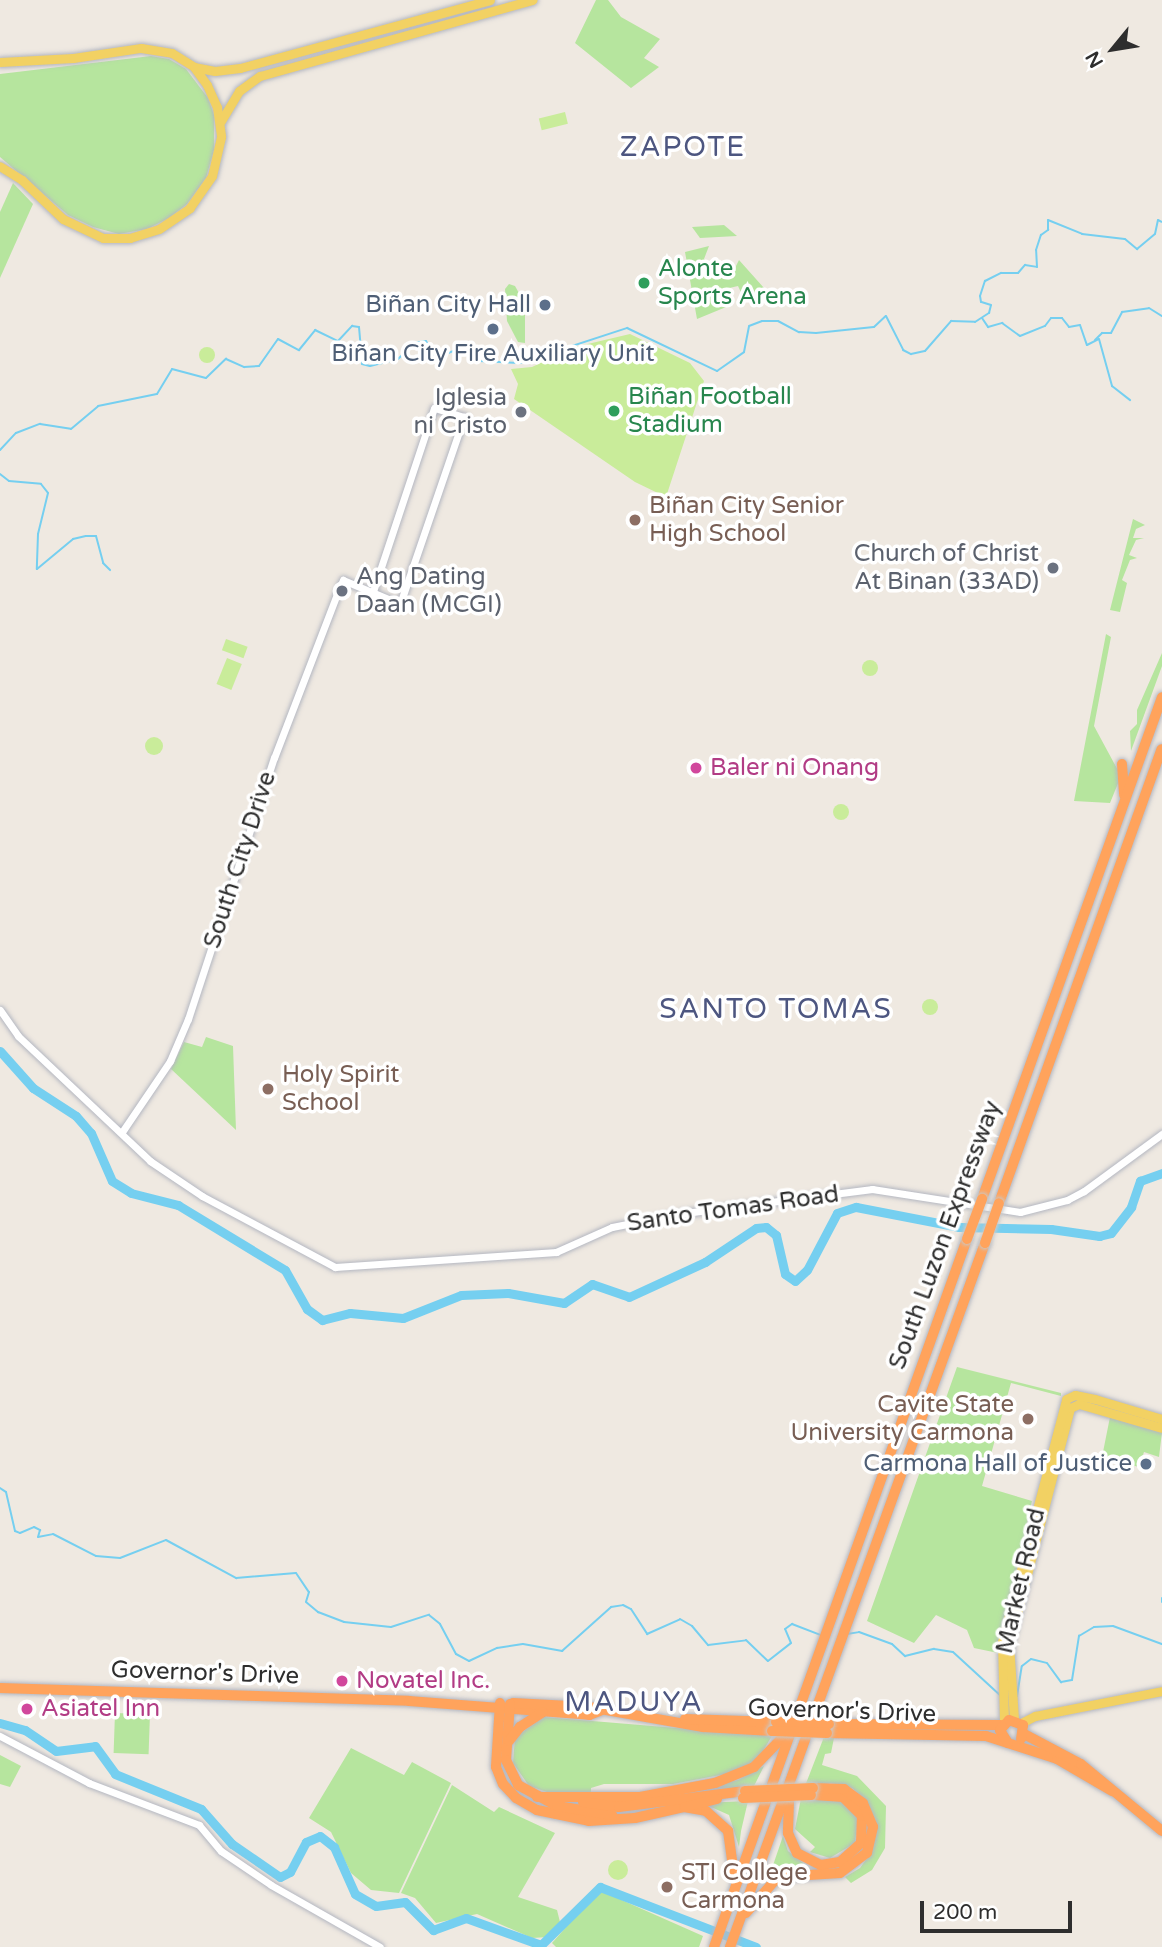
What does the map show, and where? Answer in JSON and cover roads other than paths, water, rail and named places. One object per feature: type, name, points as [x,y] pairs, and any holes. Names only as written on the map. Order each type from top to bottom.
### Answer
[{"type":"highway","name":"South Luzon Expressway","points":[[714,1946],[788,1731],[1162,697]]},
{"type":"highway","name":"South Luzon Expressway","points":[[730,1947],[1162,748]]},
{"type":"highway","points":[[1122,764],[1122,808]]},
{"type":"highway","name":"Governor's Drive","points":[[0,1688],[589,1707],[600,1711],[675,1720],[986,1736],[1056,1759],[1112,1791]]},
{"type":"highway","name":"Governor's Drive","points":[[409,1701],[475,1707],[505,1706],[589,1715],[600,1711]]},
{"type":"highway","points":[[505,1706],[497,1735],[496,1767],[503,1784],[533,1809],[582,1820],[635,1818],[684,1807],[698,1801],[744,1795]]},
{"type":"highway","points":[[505,1706],[509,1771],[522,1789],[566,1809],[600,1815],[637,1813],[697,1794],[744,1795],[844,1789],[863,1803],[873,1827],[867,1853],[840,1873],[787,1874],[774,1879],[739,1922]]},
{"type":"highway","points":[[475,1707],[488,1716],[497,1735]]},
{"type":"highway","points":[[507,1748],[517,1730],[544,1712]]},
{"type":"highway","points":[[1010,1718],[1024,1734],[1011,1743],[1001,1736],[1010,1718]]},
{"type":"highway","name":"Governor's Drive","points":[[828,1728],[1010,1718]]},
{"type":"highway","points":[[537,1797],[648,1796],[728,1779],[763,1761],[788,1731]]},
{"type":"highway","name":"Governor's Drive","points":[[1024,1734],[1081,1764],[1162,1831]]},
{"type":"highway","points":[[793,1774],[786,1824],[794,1848],[816,1863],[840,1861],[862,1839],[862,1816],[843,1797],[812,1792]]},
{"type":"highway","points":[[568,1797],[603,1807],[666,1802]]},
{"type":"highway","points":[[684,1807],[710,1813],[728,1831],[734,1854],[732,1892]]},
{"type":"main road","points":[[194,67],[215,71],[240,68],[490,0]]},
{"type":"main road","points":[[221,121],[249,82],[271,72],[533,0]]},
{"type":"main road","points":[[0,62],[150,48],[173,53],[194,67],[210,91],[221,121],[215,168],[199,197],[177,219],[130,238],[103,238],[63,219],[22,180],[0,166]]},
{"type":"main road","points":[[240,68],[247,72],[249,82]]},
{"type":"main road","points":[[1047,1483],[1070,1396],[1162,1419]]},
{"type":"main road","points":[[1047,1483],[1074,1404],[1162,1428]]},
{"type":"main road","name":"Market Road","points":[[1010,1718],[1002,1642],[1047,1483]]},
{"type":"main road","points":[[1010,1718],[1035,1716],[1162,1691]]},
{"type":"street","points":[[434,408],[464,417],[400,604],[373,591],[434,408]]},
{"type":"street","name":"South City Drive","points":[[122,1132],[170,1061],[188,1019],[274,758],[343,580],[373,591]]},
{"type":"street","name":"Santo Tomas Road","points":[[0,1010],[18,1037],[150,1161],[202,1196],[319,1261],[349,1268],[556,1252],[612,1227],[677,1214],[872,1189],[1002,1212],[1020,1212],[1067,1200],[1084,1191],[1162,1134]]},
{"type":"street","points":[[0,1736],[89,1783],[199,1825],[221,1851],[260,1878],[380,1947]]},
{"type":"waterway","points":[[0,450],[16,433],[40,424],[71,429],[98,406],[157,394],[172,369],[206,378],[226,359],[244,367],[259,366],[278,339],[299,350],[315,330],[338,341],[352,326],[359,327],[362,364],[370,366],[398,359],[415,343],[426,341],[436,358],[463,347],[479,361],[520,363],[627,328],[717,371],[744,352],[749,326],[762,321],[778,321],[799,332],[816,333],[874,327],[886,316],[903,350],[911,354],[925,351],[951,321],[975,322],[989,313],[991,305],[981,302],[980,296],[985,281],[1001,273],[1018,273],[1025,265],[1037,267],[1036,250],[1041,235],[1048,230],[1048,220],[1082,234],[1125,239],[1137,249],[1155,234],[1158,220],[1162,222]]},
{"type":"waterway","points":[[1095,340],[1102,333],[1111,333],[1122,312],[1149,308],[1162,316]]},
{"type":"waterway","points":[[982,318],[988,327],[1002,323],[1020,336],[1045,326],[1051,318],[1062,318],[1069,327],[1080,325],[1087,345],[1099,339],[1112,386],[1130,400]]},
{"type":"waterway","points":[[0,474],[9,481],[41,484],[48,493],[38,534],[37,569],[73,539],[96,536],[103,563],[110,570]]},
{"type":"waterway","points":[[0,1051],[33,1088],[76,1116],[91,1133],[112,1181],[131,1193],[178,1205],[285,1270],[307,1309],[322,1320],[350,1313],[403,1318],[461,1295],[508,1293],[564,1303],[592,1284],[629,1297],[705,1262],[756,1228],[766,1227],[776,1235],[785,1274],[795,1281],[807,1270],[837,1213],[856,1207],[959,1227],[1051,1229],[1099,1236],[1111,1233],[1131,1207],[1140,1181],[1162,1173]]},
{"type":"waterway","points":[[0,1488],[6,1492],[15,1531],[20,1533],[34,1527],[40,1530],[38,1537],[53,1534],[96,1556],[120,1558],[166,1540],[236,1578],[296,1573],[309,1592],[306,1602],[318,1612],[344,1622],[391,1627],[429,1615],[440,1624],[456,1654],[469,1661],[497,1648],[523,1644],[562,1651],[611,1607],[623,1605],[631,1609],[647,1634],[680,1619],[692,1626],[708,1645],[746,1640],[768,1661],[791,1643],[785,1629],[792,1624],[821,1635]]},
{"type":"waterway","points":[[1017,1696],[1022,1666],[1031,1659],[1047,1663],[1061,1682],[1072,1680],[1079,1636],[1094,1627],[1113,1626],[1162,1644]]},
{"type":"waterway","points":[[847,1634],[859,1632],[892,1644],[905,1656],[934,1649],[953,1652],[1001,1696]]},
{"type":"waterway","points":[[0,1723],[25,1730],[56,1751],[95,1746],[115,1774],[201,1809],[232,1844],[280,1877],[290,1872],[306,1842],[320,1836],[334,1847],[355,1894],[376,1906],[405,1902],[433,1930],[466,1918],[541,1945],[600,1887],[756,1947]]},
{"type":"place","name":"Alonte Sports Arena","points":[[644,283]]},
{"type":"place","name":"Biñan City Hall","points":[[545,305]]},
{"type":"place","name":"Biñan City Fire Auxiliary Unit","points":[[493,329]]},
{"type":"place","name":"Biñan Football Stadium","points":[[614,411]]},
{"type":"place","name":"Iglesia ni Cristo","points":[[521,412]]},
{"type":"place","name":"Biñan City Senior High School","points":[[635,520]]},
{"type":"place","name":"Church of Christ At Binan (33AD)","points":[[1053,568]]},
{"type":"place","name":"Ang Dating Daan (MCGI)","points":[[342,591]]},
{"type":"place","name":"Baler ni Onang","points":[[696,768]]},
{"type":"place","name":"Holy Spirit School","points":[[268,1089]]},
{"type":"place","name":"Cavite State University Carmona","points":[[1028,1419]]},
{"type":"place","name":"Carmona Hall of Justice","points":[[1146,1464]]},
{"type":"place","name":"Novatel Inc.","points":[[342,1681]]},
{"type":"place","name":"Asiatel Inn","points":[[27,1709]]},
{"type":"place","name":"STI College Carmona","points":[[667,1887]]},
{"type":"district","name":"ZAPOTE","points":[[683,147]]},
{"type":"district","name":"SANTO TOMAS","points":[[776,1009]]},
{"type":"district","name":"MADUYA","points":[[634,1702]]}]
